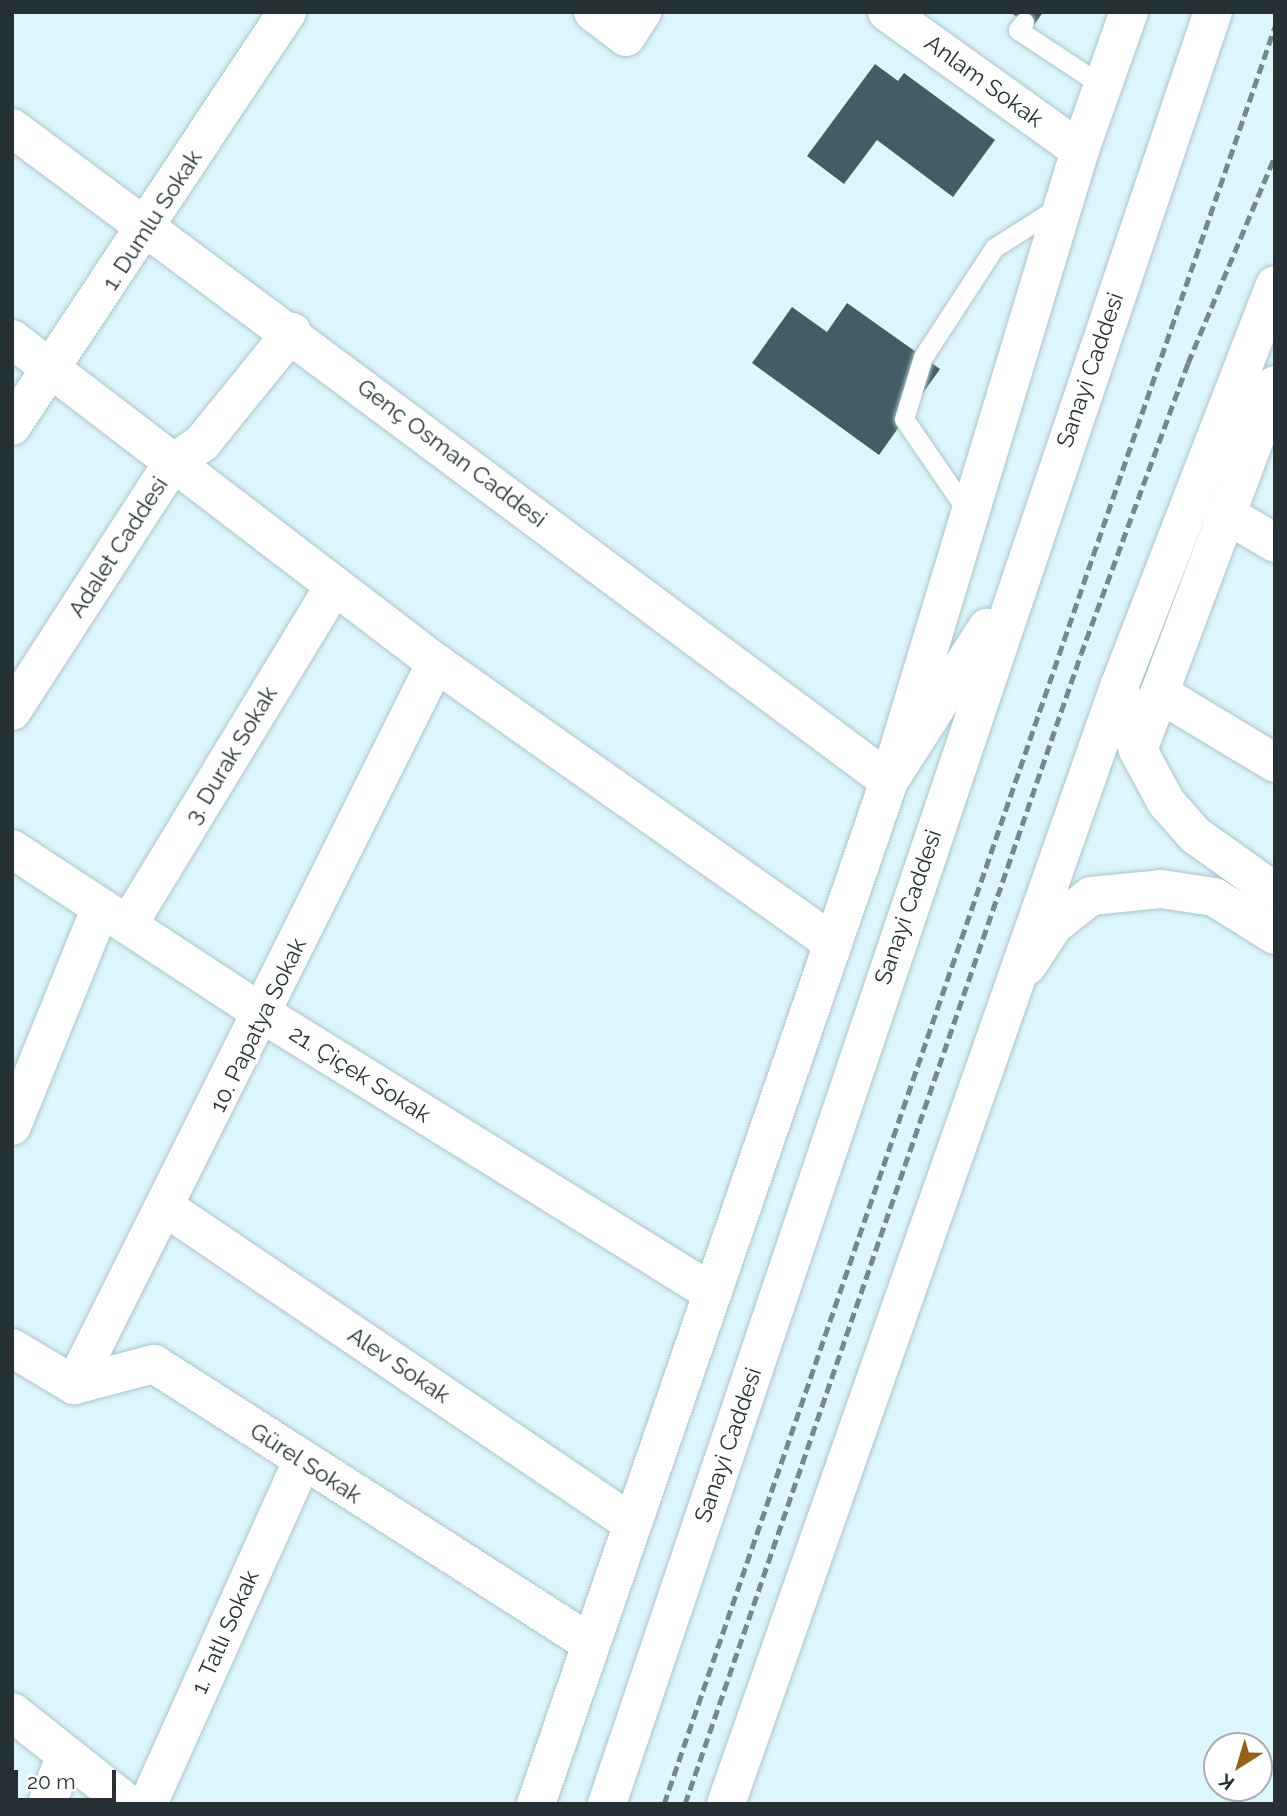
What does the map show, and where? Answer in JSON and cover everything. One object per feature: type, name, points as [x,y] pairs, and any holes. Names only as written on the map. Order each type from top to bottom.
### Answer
[{"type":"main road","name":"1. Dumlu Sokak","points":[[12,426],[148,227],[287,12]]},
{"type":"main road","points":[[593,12],[634,25]]},
{"type":"main road","name":"Anlam Sokak","points":[[887,12],[1080,150]]},
{"type":"main road","points":[[537,1804],[630,1522],[889,781],[972,517],[1080,150],[1129,12]]},
{"type":"main road","name":"Sanayi Caddesi","points":[[607,1804],[1018,579],[1213,12]]},
{"type":"main road","name":"Genç Osman Caddesi","points":[[12,128],[292,332],[889,781]]},
{"type":"main road","points":[[726,1804],[1119,687],[1275,285]]},
{"type":"main road","name":"Adalet Caddesi","points":[[12,711],[172,464],[202,443],[292,332]]},
{"type":"main road","points":[[12,339],[172,464],[436,663],[833,943]]},
{"type":"main road","points":[[1138,751],[1275,385]]},
{"type":"main road","points":[[1226,514],[1275,543]]},
{"type":"main road","points":[[889,781],[1018,579]]},
{"type":"main road","name":"3. Durak Sokak","points":[[12,1126],[114,916],[334,586]]},
{"type":"main road","name":"10. Papatya Sokak","points":[[74,1385],[168,1209],[436,663]]},
{"type":"main road","points":[[1119,687],[1138,751],[1166,802],[1195,835],[1275,892]]},
{"type":"main road","points":[[1159,693],[1275,763]]},
{"type":"main road","name":"21. Çiçek Sokak","points":[[12,849],[263,1014],[711,1293]]},
{"type":"main road","points":[[1014,985],[1054,925],[1091,896],[1161,889],[1213,897],[1275,935]]},
{"type":"main road","name":"Alev Sokak","points":[[168,1209],[630,1522]]},
{"type":"main road","points":[[12,1348],[74,1385]]},
{"type":"main road","name":"Gürel Sokak","points":[[74,1385],[154,1364],[590,1643]]},
{"type":"main road","name":"1. Tatlı Sokak","points":[[148,1804],[302,1461]]},
{"type":"main road","points":[[12,1712],[128,1804]]},
{"type":"main road","points":[[47,1804],[66,1754]]},
{"type":"lane","points":[[1024,22],[1018,30],[1103,86]]},
{"type":"lane","points":[[972,517],[904,419],[923,357],[994,248],[1064,203]]},
{"type":"building","points":[[1010,12],[1043,12],[1032,28]]},
{"type":"building","points":[[875,64],[898,81],[904,73],[995,140],[953,197],[877,140],[844,184],[807,156]]},
{"type":"building","points":[[847,303],[940,369],[879,455],[752,363],[792,307],[827,332]]},
{"type":"railway","points":[[664,1804],[1275,27]]},
{"type":"railway","points":[[685,1804],[1081,654],[1188,363],[1275,156]]}]
